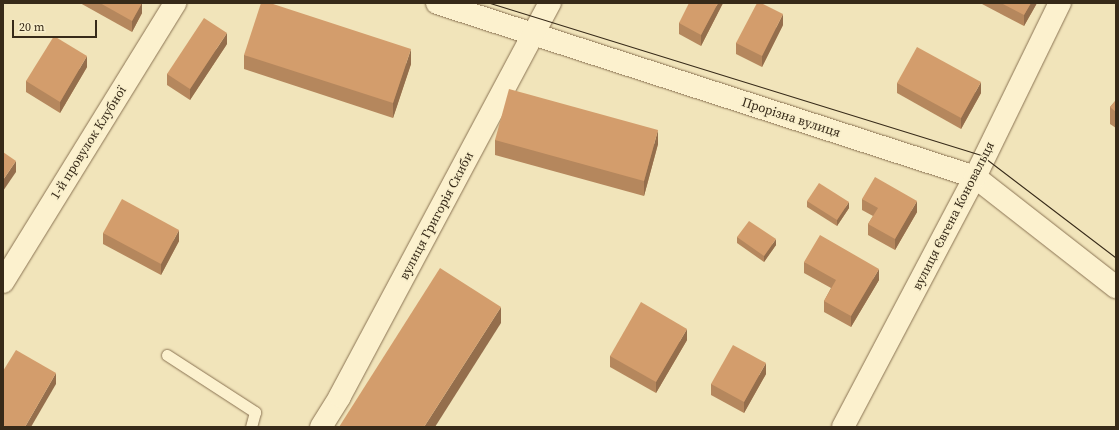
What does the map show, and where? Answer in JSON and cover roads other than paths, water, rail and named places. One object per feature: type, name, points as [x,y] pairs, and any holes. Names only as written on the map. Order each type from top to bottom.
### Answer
[{"type":"street","name":"1-й провулок Клубної","points":[[3,282],[175,3]]},
{"type":"street","name":"Прорізна вулиця","points":[[437,3],[533,36],[976,177],[1116,287]]},
{"type":"street","name":"вулиця Григорія Скиби","points":[[321,427],[340,396],[550,3]]},
{"type":"street","name":"вулиця Євгена Коновальця","points":[[843,427],[976,177],[1060,3]]},
{"type":"lane","points":[[167,355],[255,412],[251,427]]},
{"type":"tram line","points":[[490,3],[981,155],[1116,258]]}]
